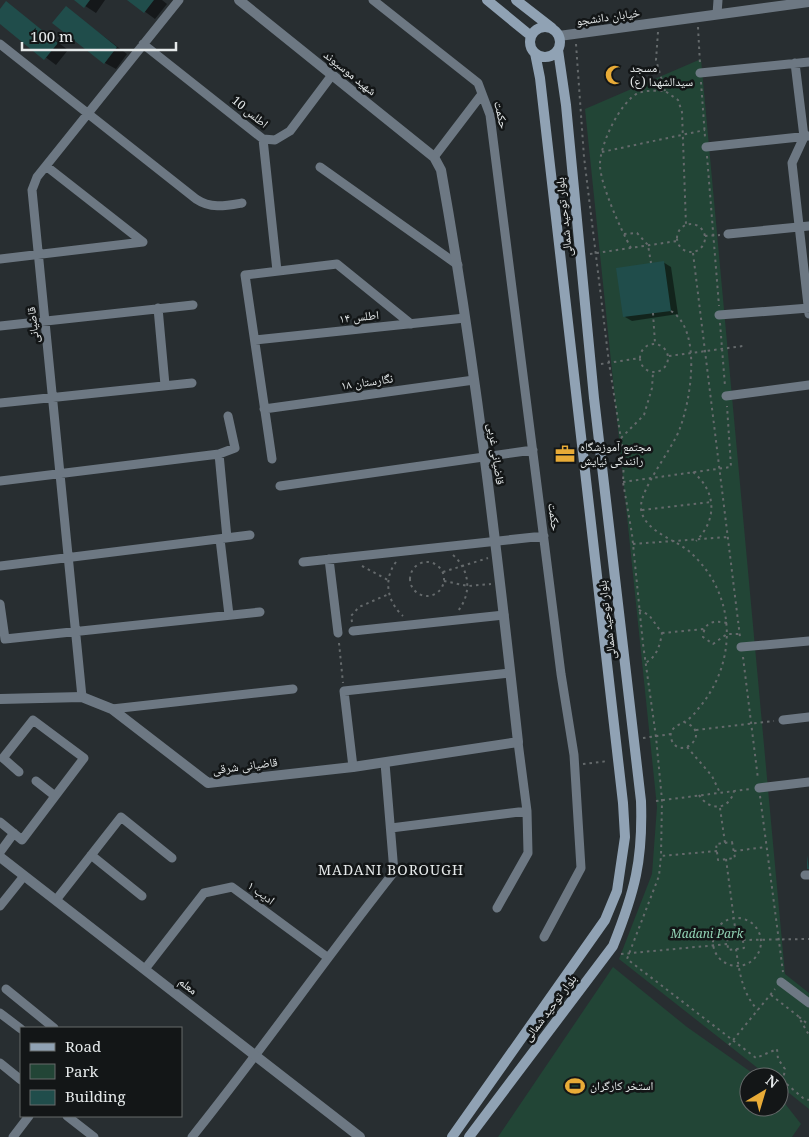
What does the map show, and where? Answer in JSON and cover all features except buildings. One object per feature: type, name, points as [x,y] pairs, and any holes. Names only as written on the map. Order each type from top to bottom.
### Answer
[{"type":"main road","points":[[487,0],[531,36]]},
{"type":"main road","points":[[516,0],[556,32],[560,45],[558,50],[547,57],[535,53],[531,48],[531,36],[540,27],[556,32]]},
{"type":"main road","name":"بلوار توحید شمالی","points":[[469,1137],[613,946],[638,874],[642,841],[641,801],[591,365],[566,105],[558,50]]},
{"type":"main road","name":"بلوار توحید شمالی","points":[[452,1137],[605,920],[616,891],[625,838],[618,759],[540,78],[535,53]]},
{"type":"street","name":"قاضیانی","points":[[82,697],[32,190],[37,176],[179,0]]},
{"type":"street","name":"شهید موسیوند","points":[[239,0],[434,156],[442,170]]},
{"type":"street","name":"حکمت","points":[[372,0],[478,83],[490,115],[575,765],[581,868],[544,937]]},
{"type":"street","points":[[717,14],[718,0]]},
{"type":"street","name":"خیابان دانشجو","points":[[556,32],[576,34],[809,2]]},
{"type":"street","points":[[0,44],[205,205],[216,207],[242,203]]},
{"type":"street","name":"اطلس 10","points":[[143,44],[263,139],[274,140],[290,130],[332,75]]},
{"type":"street","points":[[700,72],[809,62]]},
{"type":"street","points":[[720,315],[809,310],[792,163],[807,137],[795,63]]},
{"type":"street","points":[[434,156],[482,94]]},
{"type":"street","points":[[706,148],[807,137]]},
{"type":"street","points":[[263,139],[277,271]]},
{"type":"street","points":[[0,259],[143,242],[46,166]]},
{"type":"street","points":[[320,166],[458,265]]},
{"type":"street","name":"قاضیانی غربی","points":[[442,170],[458,265],[496,541],[518,742]]},
{"type":"street","points":[[728,234],[809,226]]},
{"type":"street","points":[[272,459],[244,275],[338,264],[411,324]]},
{"type":"street","points":[[0,326],[193,305]]},
{"type":"street","points":[[158,308],[165,385]]},
{"type":"street","name":"اطلس ۱۴","points":[[255,340],[465,318]]},
{"type":"street","name":"نگارستان ۱۸","points":[[264,409],[474,380]]},
{"type":"street","points":[[0,403],[192,383]]},
{"type":"street","points":[[726,396],[809,385]]},
{"type":"street","points":[[0,481],[219,454],[235,448],[228,416]]},
{"type":"street","points":[[280,486],[533,450]]},
{"type":"street","points":[[219,454],[229,615]]},
{"type":"street","points":[[0,566],[250,535]]},
{"type":"street","points":[[302,562],[544,536]]},
{"type":"street","points":[[329,559],[338,633]]},
{"type":"street","points":[[0,604],[5,639],[260,612]]},
{"type":"street","points":[[353,631],[504,615]]},
{"type":"street","points":[[741,647],[809,641]]},
{"type":"street","points":[[353,767],[344,691],[510,673]]},
{"type":"street","points":[[112,709],[293,689]]},
{"type":"street","name":"قاضیانی شرقی","points":[[0,699],[82,697],[112,709],[208,783],[385,763],[518,742]]},
{"type":"street","points":[[784,720],[809,717]]},
{"type":"street","points":[[0,822],[22,840],[84,758],[33,720],[2,758],[19,772]]},
{"type":"street","points":[[497,908],[528,853],[526,811],[518,742]]},
{"type":"street","points":[[192,1137],[257,1055],[327,957],[394,872],[385,763]]},
{"type":"street","points":[[36,781],[55,796]]},
{"type":"street","points":[[759,788],[809,782]]},
{"type":"street","points":[[391,828],[526,811]]},
{"type":"street","points":[[56,900],[121,817],[172,858]]},
{"type":"street","points":[[0,852],[14,833]]},
{"type":"street","points":[[91,855],[142,896]]},
{"type":"street","name":"معلم","points":[[0,857],[360,1137]]},
{"type":"street","points":[[0,906],[24,876]]},
{"type":"street","name":"ادیب ۱","points":[[145,968],[204,893],[232,887],[327,957]]},
{"type":"street","points":[[783,980],[809,1003]]},
{"type":"street","points":[[6,989],[53,1027]]},
{"type":"street","points":[[0,1013],[20,1028]]},
{"type":"street","points":[[0,1063],[20,1079]]},
{"type":"street","points":[[12,1137],[28,1117]]},
{"type":"street","points":[[68,1117],[94,1137]]},
{"type":"path","points":[[624,482],[731,467],[700,72],[698,17]]},
{"type":"path","points":[[659,23],[656,60],[665,91],[678,100],[682,112],[686,225]]},
{"type":"path","points":[[576,34],[584,157],[609,363],[624,458],[624,482],[633,544],[645,663],[656,736],[662,800],[660,876],[627,953],[627,959],[732,1042],[756,1058],[777,1050],[778,1059],[785,1069],[783,1081],[802,1098],[809,1100]]},
{"type":"path","points":[[631,248],[617,222],[600,166],[602,152],[610,130],[624,105],[638,94],[665,91]]},
{"type":"path","points":[[602,152],[705,130]]},
{"type":"path","points":[[696,224],[705,236],[701,249],[693,253],[681,249],[676,241],[678,231],[686,225],[696,224]]},
{"type":"path","points":[[623,234],[637,233],[645,240],[648,245],[651,263]]},
{"type":"path","points":[[705,236],[728,234]]},
{"type":"path","points":[[580,256],[676,241]]},
{"type":"path","points":[[693,253],[783,980],[728,1045]]},
{"type":"path","points":[[634,740],[671,734],[678,724],[684,722],[701,706],[715,686],[726,655],[727,623],[718,592],[711,577],[690,552],[648,524],[641,510],[642,498],[680,429],[688,399],[691,353],[683,323],[671,310]]},
{"type":"path","points":[[653,313],[655,343]]},
{"type":"path","points":[[655,343],[664,347],[669,356],[664,368],[653,372],[643,367],[640,358],[646,345],[655,343]]},
{"type":"path","points":[[669,356],[743,346]]},
{"type":"path","points":[[591,365],[640,358]]},
{"type":"path","points":[[621,438],[644,415],[652,388],[653,372]]},
{"type":"path","points":[[692,472],[706,485],[712,502],[709,524],[696,541]]},
{"type":"path","points":[[641,510],[712,502]]},
{"type":"path","points":[[633,544],[677,543],[728,537]]},
{"type":"path","points":[[439,547],[452,554],[462,565],[468,586],[461,607],[444,621]]},
{"type":"path","points":[[409,550],[393,566],[388,580],[389,594],[400,614],[420,624]]},
{"type":"path","points":[[351,557],[355,562],[388,580]]},
{"type":"path","points":[[443,572],[484,558],[498,558]]},
{"type":"path","points":[[422,562],[436,564],[443,572],[444,581],[440,590],[427,596],[414,590],[410,581],[412,572],[422,562]]},
{"type":"path","points":[[444,581],[468,586],[500,582]]},
{"type":"path","points":[[353,631],[351,616],[359,607],[389,594]]},
{"type":"path","points":[[639,610],[649,614],[662,633],[660,645],[651,660],[645,663]]},
{"type":"path","points":[[727,623],[717,621],[709,623],[704,629],[703,637],[713,644],[727,634],[740,634]]},
{"type":"path","points":[[662,633],[704,629]]},
{"type":"path","points":[[338,633],[344,691]]},
{"type":"path","points":[[695,730],[784,720]]},
{"type":"path","points":[[671,734],[673,742],[679,747],[687,747],[693,743],[696,737],[695,730],[691,724],[684,722]]},
{"type":"path","points":[[687,747],[712,776],[720,792]]},
{"type":"path","points":[[575,765],[618,759]]},
{"type":"path","points":[[656,800],[759,788]]},
{"type":"path","points":[[699,795],[711,807],[720,807],[730,801],[734,791]]},
{"type":"path","points":[[720,807],[725,843]]},
{"type":"path","points":[[732,842],[735,858],[718,860],[716,844],[725,843],[732,842]]},
{"type":"path","points":[[734,851],[766,847]]},
{"type":"path","points":[[661,856],[717,852]]},
{"type":"path","points":[[726,859],[736,935]]},
{"type":"path","points":[[734,918],[748,921],[754,926],[760,939],[758,954],[746,964],[739,966],[724,963],[719,958],[713,945],[716,930],[720,925],[734,918]]},
{"type":"path","points":[[742,934],[744,948],[728,950],[727,936],[736,935],[742,934]]},
{"type":"path","points":[[743,940],[809,939]]},
{"type":"path","points":[[606,955],[728,944]]},
{"type":"path","points":[[736,949],[746,992],[751,1003],[758,1010]]},
{"type":"path","points":[[771,994],[809,1025]]},
{"type":"path","points":[[798,1016],[809,1035]]},
{"type":"green space","name":"Madani Park","points":[[701,59],[785,974],[809,993],[809,1109],[789,1093],[789,1067],[756,1067],[619,959],[652,874],[657,807],[585,109]]},
{"type":"green space","points":[[613,967],[687,1027],[744,1067],[739,1067],[739,1117],[789,1117],[789,1109],[801,1124],[792,1137],[498,1137]]},
{"type":"place","name":"مسجد سیدالشهدا (ع)","points":[[615,75]]},
{"type":"place","name":"مجتمع آموزشگاه رانندگی نیایش","points":[[565,454]]},
{"type":"place","name":"استخر کارگران","points":[[575,1086]]},
{"type":"district","name":"MADANI BOROUGH","points":[[391,870]]}]
